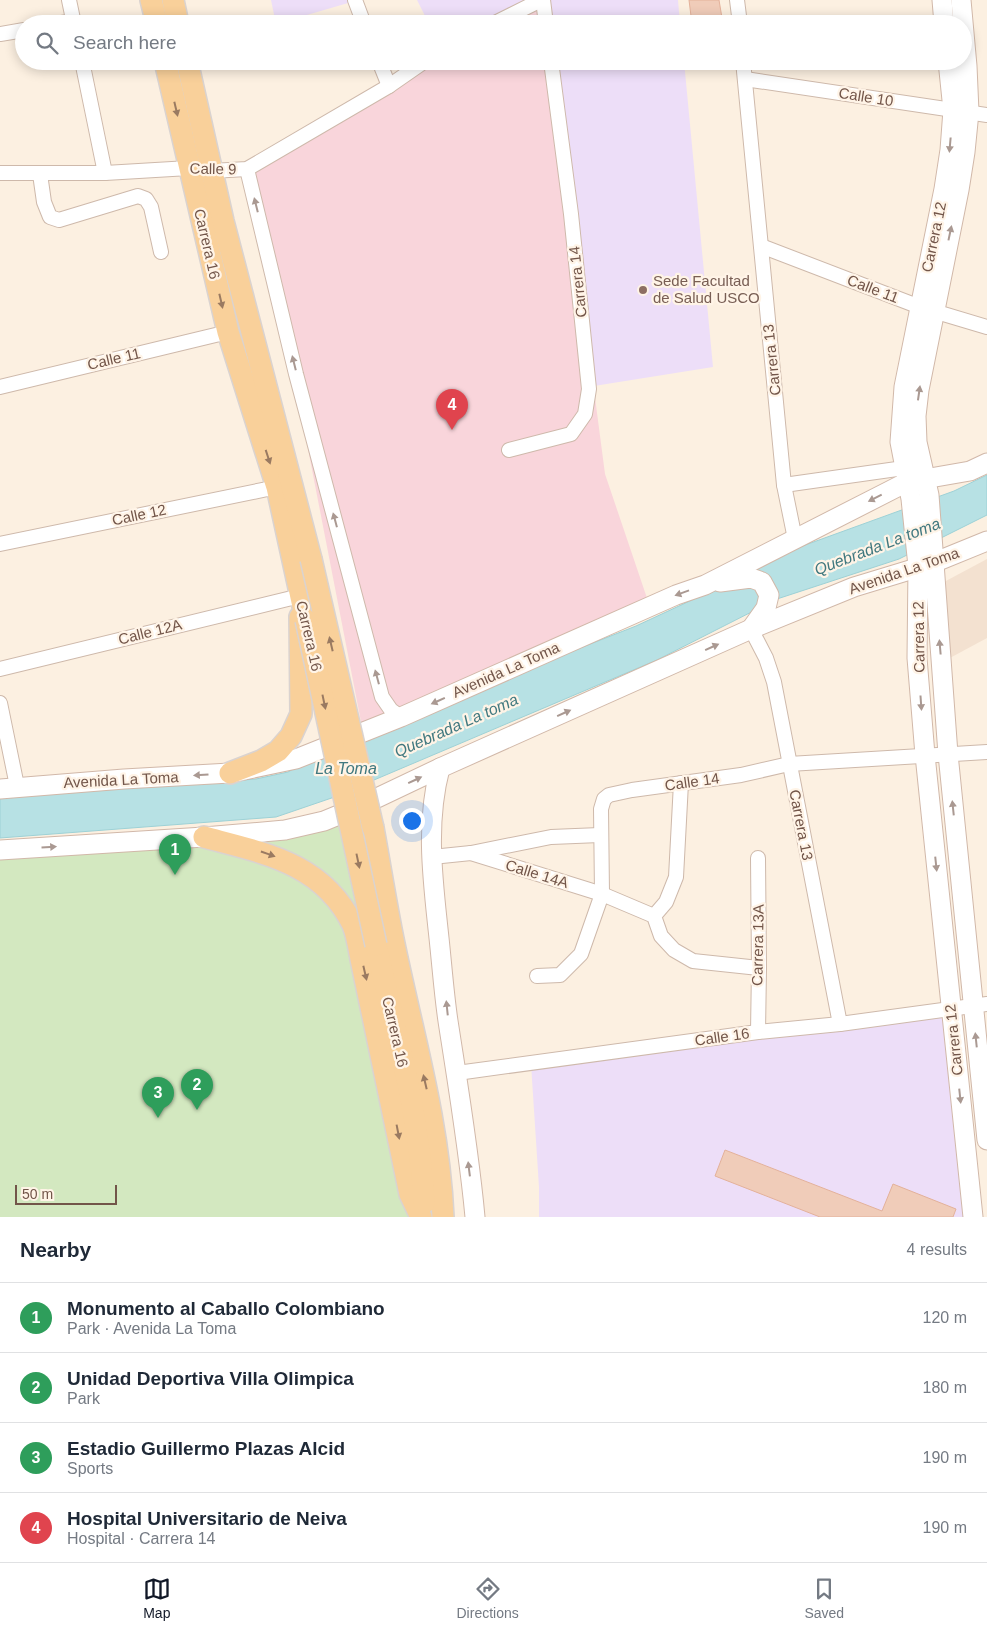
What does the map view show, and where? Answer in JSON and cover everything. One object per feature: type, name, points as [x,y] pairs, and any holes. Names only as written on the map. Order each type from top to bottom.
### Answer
[{"type":"main road","points":[[151,0],[155,15]]},
{"type":"main road","points":[[173,0],[176,15]]},
{"type":"main road","points":[[942,0],[943,15]]},
{"type":"main road","name":"Carrera 12","points":[[961,0],[962,15]]},
{"type":"main road","name":"Carrera 16","points":[[167,70],[228,332],[277,487],[300,597],[384,944],[430,1104],[438,1152],[443,1217]]},
{"type":"main road","name":"Carrera 16","points":[[188,70],[211,171],[311,559],[373,828],[384,944],[419,1152],[424,1217]]},
{"type":"main road","name":"Carrera 12","points":[[952,70],[970,113]]},
{"type":"main road","name":"Carrera 12","points":[[967,70],[970,113],[944,189],[927,309],[916,416],[915,484],[980,1005],[987,1140]]},
{"type":"main road","name":"Avenida La Toma","points":[[9,788],[230,773],[296,759],[401,717],[676,595],[705,585],[795,539],[915,484],[970,471],[987,462]]},
{"type":"main road","name":"Avenida La Toma","points":[[0,850],[204,838],[285,830],[324,820],[358,807],[440,768],[751,629],[854,587],[987,541]]},
{"type":"main road","name":"Carrera 12","points":[[925,561],[918,658],[925,755],[972,1217]]},
{"type":"main road","points":[[705,585],[751,578],[762,582],[769,595],[766,608],[751,629]]},
{"type":"main road","points":[[230,773],[261,762],[278,751],[290,736],[301,714],[300,597]]},
{"type":"main road","points":[[440,768],[432,804],[432,857],[448,1020],[457,1073],[475,1217]]},
{"type":"main road","points":[[204,838],[266,853],[288,862],[307,873],[326,888],[343,908],[353,927],[362,959],[410,1194],[421,1217]]},
{"type":"street","points":[[70,0],[73,15]]},
{"type":"street","points":[[355,0],[361,15]]},
{"type":"street","points":[[512,15],[542,0],[544,15]]},
{"type":"street","points":[[737,0],[739,15]]},
{"type":"street","points":[[0,34],[15,32]]},
{"type":"street","points":[[84,70],[105,173]]},
{"type":"street","points":[[383,70],[389,86]]},
{"type":"street","name":"Calle 9","points":[[0,173],[105,173],[189,168],[211,171],[247,169],[389,86],[412,70]]},
{"type":"street","name":"Carrera 14","points":[[509,450],[571,434],[585,414],[589,388],[571,214],[552,70]]},
{"type":"street","name":"Carrera 13","points":[[744,70],[784,485],[795,539]]},
{"type":"street","name":"Calle 10","points":[[745,79],[970,113]]},
{"type":"street","points":[[247,169],[296,374],[382,697],[391,710],[401,717]]},
{"type":"street","points":[[40,174],[44,202],[50,217],[59,220],[138,196],[146,199],[151,207],[161,252]]},
{"type":"street","name":"Calle 11","points":[[761,246],[927,309],[987,327]]},
{"type":"street","name":"Calle 11","points":[[0,387],[228,332]]},
{"type":"street","points":[[784,485],[915,484]]},
{"type":"street","name":"Calle 12","points":[[0,544],[277,487]]},
{"type":"street","name":"Calle 12A","points":[[0,669],[300,597]]},
{"type":"street","name":"Carrera 13","points":[[751,629],[766,658],[774,682],[840,1024]]},
{"type":"street","points":[[0,703],[9,788]]},
{"type":"street","name":"Calle 14","points":[[600,835],[601,809],[604,799],[609,795],[632,790],[741,775],[789,764],[987,752]]},
{"type":"street","points":[[681,783],[676,877],[666,902],[654,916],[661,936],[674,950],[694,961],[759,968]]},
{"type":"street","points":[[432,857],[471,854],[551,837],[600,835],[602,894],[581,954],[560,975],[537,976]]},
{"type":"street","name":"Calle 14A","points":[[471,854],[602,894],[654,916]]},
{"type":"street","name":"Carrera 13A","points":[[758,858],[758,1032]]},
{"type":"street","name":"Calle 16","points":[[457,1073],[758,1032],[840,1024],[980,1005]]},
{"type":"shaded area","points":[[271,0],[355,0],[307,15],[274,15]]},
{"type":"shaded area","points":[[417,0],[541,0],[511,15],[424,15]]},
{"type":"shaded area","points":[[541,0],[544,15],[511,15]]},
{"type":"shaded area","points":[[543,0],[678,0],[679,15],[545,15]]},
{"type":"shaded area","points":[[410,70],[552,70],[605,474],[650,607],[363,732],[253,166]]},
{"type":"shaded area","name":"Sede Facultad de Salud USCO","points":[[552,70],[685,70],[713,367],[594,386]]},
{"type":"shaded area","points":[[987,559],[987,638],[948,659],[944,582]]},
{"type":"shaded area","points":[[951,1008],[970,1217],[539,1217],[539,1187],[531,1064]]},
{"type":"green space","points":[[339,815],[356,906],[343,908],[421,1217],[0,1217],[0,853]]},
{"type":"water","name":"La Toma","points":[[987,475],[987,515],[899,559],[777,599],[657,660],[374,780],[355,790],[276,817],[0,838],[0,797],[256,779],[288,772],[342,742],[636,626],[737,579],[786,552],[954,491]]},
{"type":"building","points":[[689,0],[719,0],[722,15],[691,15]]},
{"type":"building","points":[[725,1150],[882,1211],[893,1184],[956,1209],[953,1217],[820,1217],[715,1176]]},
{"type":"place","name":"Sede Facultad de Salud USCO","points":[[643,290]]},
{"type":"place","name":"Hospital Universitario de Neiva","points":[[452,430]]},
{"type":"place","name":"Monumento al Caballo Colombiano","points":[[175,875]]},
{"type":"place","name":"Unidad Deportiva Villa Olimpica","points":[[197,1110]]},
{"type":"place","name":"Estadio Guillermo Plazas Alcid","points":[[158,1118]]},
{"type":"water label","name":"Quebrada La toma","points":[[877,546]]},
{"type":"water label","name":"Quebrada La toma","points":[[456,725]]}]
